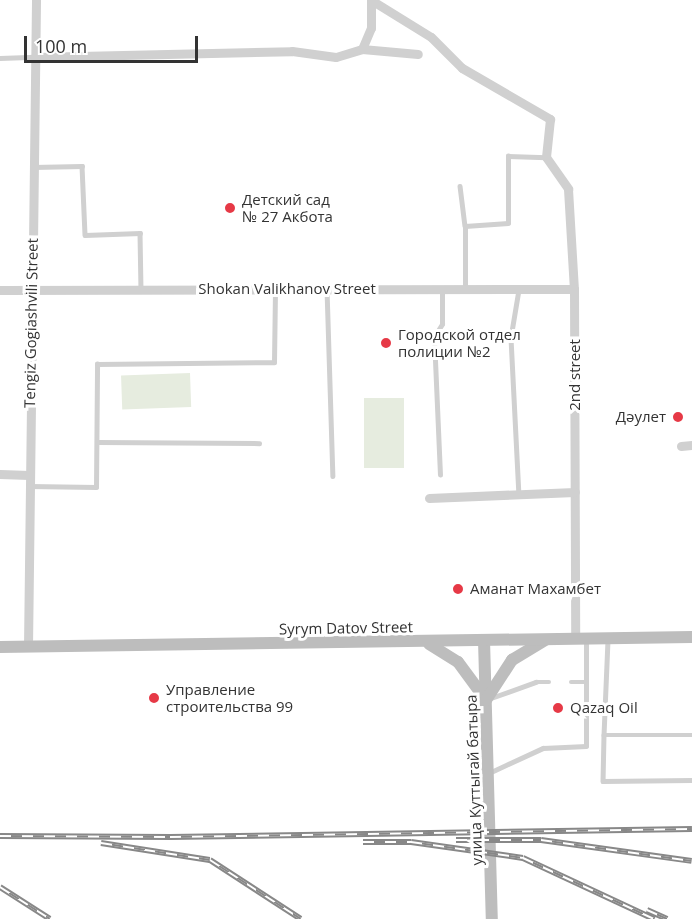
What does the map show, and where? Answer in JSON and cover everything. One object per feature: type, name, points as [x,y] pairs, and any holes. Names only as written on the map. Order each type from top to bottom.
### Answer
[{"type":"main road","name":"Syrym Datov Street","points":[[0,647],[425,643],[692,637]]},
{"type":"main road","points":[[425,643],[458,662],[486,700],[512,660],[548,639]]},
{"type":"main road","name":"улица Куттыгай батыра","points":[[484,640],[492,919]]},
{"type":"street","name":"Tengiz Gogiashvili Street","points":[[28,647],[36,0]]},
{"type":"street","points":[[362,49],[371,28],[371,0]]},
{"type":"street","points":[[371,0],[431,37],[462,68],[549,119],[546,157]]},
{"type":"street","points":[[35,57],[292,51],[336,57],[362,49],[418,54]]},
{"type":"street","name":"2nd street","points":[[546,157],[568,189],[574,289],[575,492],[580,638]]},
{"type":"street","name":"Shokan Valikhanov Street","points":[[0,290],[32,288],[574,289]]},
{"type":"street","points":[[681,446],[692,445]]},
{"type":"street","points":[[0,474],[29,475]]},
{"type":"street","points":[[429,498],[575,492]]},
{"type":"lane","points":[[0,58],[35,57]]},
{"type":"lane","points":[[465,226],[508,223],[508,156],[546,157]]},
{"type":"lane","points":[[33,168],[82,166],[85,235],[140,233],[141,289]]},
{"type":"lane","points":[[460,186],[465,226],[465,288]]},
{"type":"lane","points":[[29,486],[96,487],[97,364],[274,362],[275,289]]},
{"type":"lane","points":[[327,289],[333,476]]},
{"type":"lane","points":[[440,475],[434,337],[442,324],[442,289]]},
{"type":"lane","points":[[519,290],[511,338],[519,494]]},
{"type":"lane","points":[[97,442],[259,443]]},
{"type":"lane","points":[[488,773],[543,748],[586,746],[585,682],[580,638]]},
{"type":"lane","points":[[608,638],[603,781],[692,780]]},
{"type":"lane","points":[[486,700],[536,681],[549,682]]},
{"type":"lane","points":[[571,682],[585,682]]},
{"type":"lane","points":[[604,735],[692,735]]},
{"type":"shaded area","points":[[190,373],[191,407],[122,409],[121,375]]},
{"type":"shaded area","points":[[364,398],[404,398],[404,468],[364,468]]},
{"type":"railway","points":[[0,836],[170,837],[692,829]]},
{"type":"railway","points":[[456,840],[541,840],[692,861]]},
{"type":"railway","points":[[363,842],[411,842],[523,858],[654,919]]},
{"type":"railway","points":[[101,843],[210,860],[301,919]]},
{"type":"railway","points":[[0,887],[50,919]]},
{"type":"railway","points":[[647,910],[667,919]]},
{"type":"place","name":"Детский сад № 27 Акбота","points":[[230,208]]},
{"type":"place","name":"Городской отдел полиции №2","points":[[386,343]]},
{"type":"place","name":"Дәулет","points":[[678,417]]},
{"type":"place","name":"Аманат Махамбет","points":[[458,589]]},
{"type":"place","name":"Управление строительства 99","points":[[154,698]]},
{"type":"place","name":"Qazaq Oil","points":[[558,708]]}]
